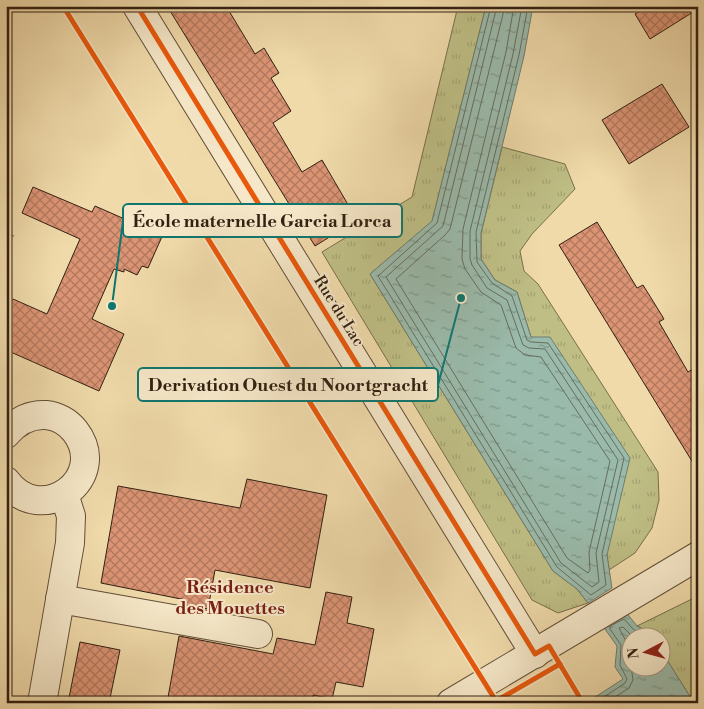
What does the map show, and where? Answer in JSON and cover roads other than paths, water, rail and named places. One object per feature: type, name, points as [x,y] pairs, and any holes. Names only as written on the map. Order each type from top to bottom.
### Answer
[{"type":"street","name":"Rue du Lac","points":[[138,6],[535,654]]},
{"type":"street","points":[[6,434],[20,421],[35,416],[52,416],[74,429],[82,443],[85,460],[84,468],[77,483],[64,494],[49,500],[32,500],[17,492],[6,481]]},
{"type":"street","points":[[42,703],[72,530],[71,516],[64,494]]},
{"type":"street","points":[[451,703],[698,556]]},
{"type":"street","points":[[60,599],[258,634]]},
{"type":"water","points":[[486,6],[533,6],[524,56],[481,233],[481,259],[495,280],[517,292],[531,337],[550,337],[630,458],[607,555],[612,588],[588,603],[577,589],[553,571],[370,274],[432,221]]},
{"type":"water","points":[[625,611],[637,626],[622,626],[622,676],[672,676],[672,668],[694,703],[586,703],[623,679],[615,667],[617,646],[602,625]]},
{"type":"place","name":"Derivation Ouest du Noortgracht","points":[[461,298]]},
{"type":"place","name":"École maternelle Garcia Lorca","points":[[112,306]]},
{"type":"district","name":"Résidence des Mouettes","points":[[230,597]]}]
